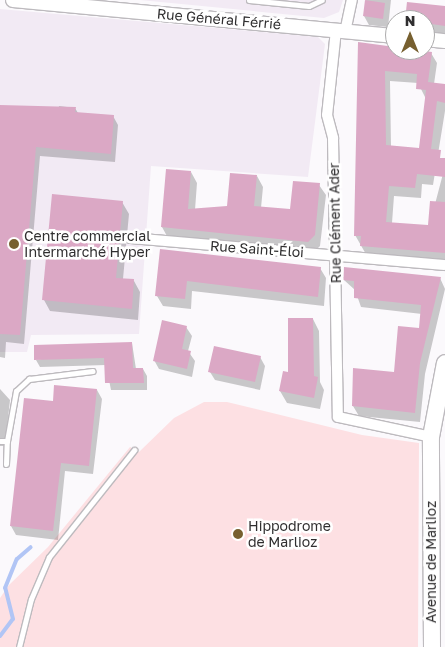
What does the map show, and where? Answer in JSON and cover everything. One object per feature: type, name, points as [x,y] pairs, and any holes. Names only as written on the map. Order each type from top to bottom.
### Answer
[{"type":"main road","name":"Rue Général Férrié","points":[[13,0],[385,35]]},
{"type":"main road","name":"Avenue de Marlioz","points":[[432,647],[431,437],[445,363]]},
{"type":"main road","name":"Avenue de Marlioz","points":[[431,477],[437,410]]},
{"type":"street","name":"Rue Clément Ader","points":[[352,0],[341,31],[327,115],[334,138],[338,417],[431,437]]},
{"type":"street","name":"Rue Saint-Éloi","points":[[130,238],[445,265]]},
{"type":"lane","points":[[249,0],[309,6],[322,0]]},
{"type":"lane","points":[[6,464],[12,400],[21,385],[40,374],[94,371]]},
{"type":"lane","points":[[0,440],[7,441]]},
{"type":"lane","points":[[19,647],[31,599],[49,557],[134,450]]},
{"type":"shaded area","points":[[140,0],[343,0],[339,12],[324,18]]},
{"type":"shaded area","points":[[0,9],[318,37],[325,44],[308,177],[151,166],[139,334],[31,335],[27,352],[0,352]]},
{"type":"shaded area","name":"Hippodrome de Marlioz","points":[[204,402],[227,402],[362,435],[419,443],[418,647],[0,647],[0,598],[9,585],[48,547],[130,447],[139,452],[174,418]]},
{"type":"building","points":[[365,0],[385,3],[383,19],[363,16]]},
{"type":"building","points":[[407,2],[445,6],[445,26],[435,24],[435,10],[406,10]]},
{"type":"building","points":[[358,42],[385,46],[385,60],[431,60],[428,82],[445,84],[445,103],[437,101],[431,149],[441,150],[440,158],[445,158],[445,177],[417,174],[415,188],[389,186],[386,222],[428,225],[430,201],[445,202],[445,253],[360,246],[361,236],[354,236]],"holes":[[[385,71],[417,74],[416,89],[426,90],[419,148],[386,145]]]},
{"type":"building","name":"Centre commercial Intermarché Hyper","points":[[0,105],[76,107],[75,112],[114,115],[111,154],[36,147],[20,335],[0,334]]},
{"type":"building","points":[[166,169],[191,171],[188,209],[227,206],[230,173],[257,175],[254,206],[290,209],[293,181],[320,183],[315,235],[308,242],[161,227]]},
{"type":"building","points":[[52,194],[123,201],[116,278],[134,279],[132,309],[42,300]]},
{"type":"building","points":[[160,249],[321,267],[318,297],[187,281],[185,299],[155,296]]},
{"type":"building","points":[[344,267],[441,277],[420,363],[415,413],[352,406],[353,368],[394,372],[398,326],[419,328],[421,305],[354,298],[354,281],[343,280]]},
{"type":"building","points":[[288,318],[313,318],[314,376],[318,377],[314,398],[279,391],[283,371],[288,372]]},
{"type":"building","points":[[162,320],[187,326],[182,349],[191,351],[187,369],[153,361]]},
{"type":"building","points":[[132,342],[133,368],[143,368],[144,383],[105,383],[104,358],[34,360],[34,345]]},
{"type":"building","points":[[214,346],[261,356],[255,382],[208,372]]},
{"type":"building","points":[[54,385],[97,389],[89,466],[61,463],[53,531],[10,526],[24,398],[53,401]]},
{"type":"waterway","points":[[0,636],[13,619],[5,588],[17,559],[31,547]]},
{"type":"place","name":"Centre commercial Intermarché Hyper","points":[[14,244]]},
{"type":"place","name":"Hippodrome de Marlioz","points":[[238,534]]}]
